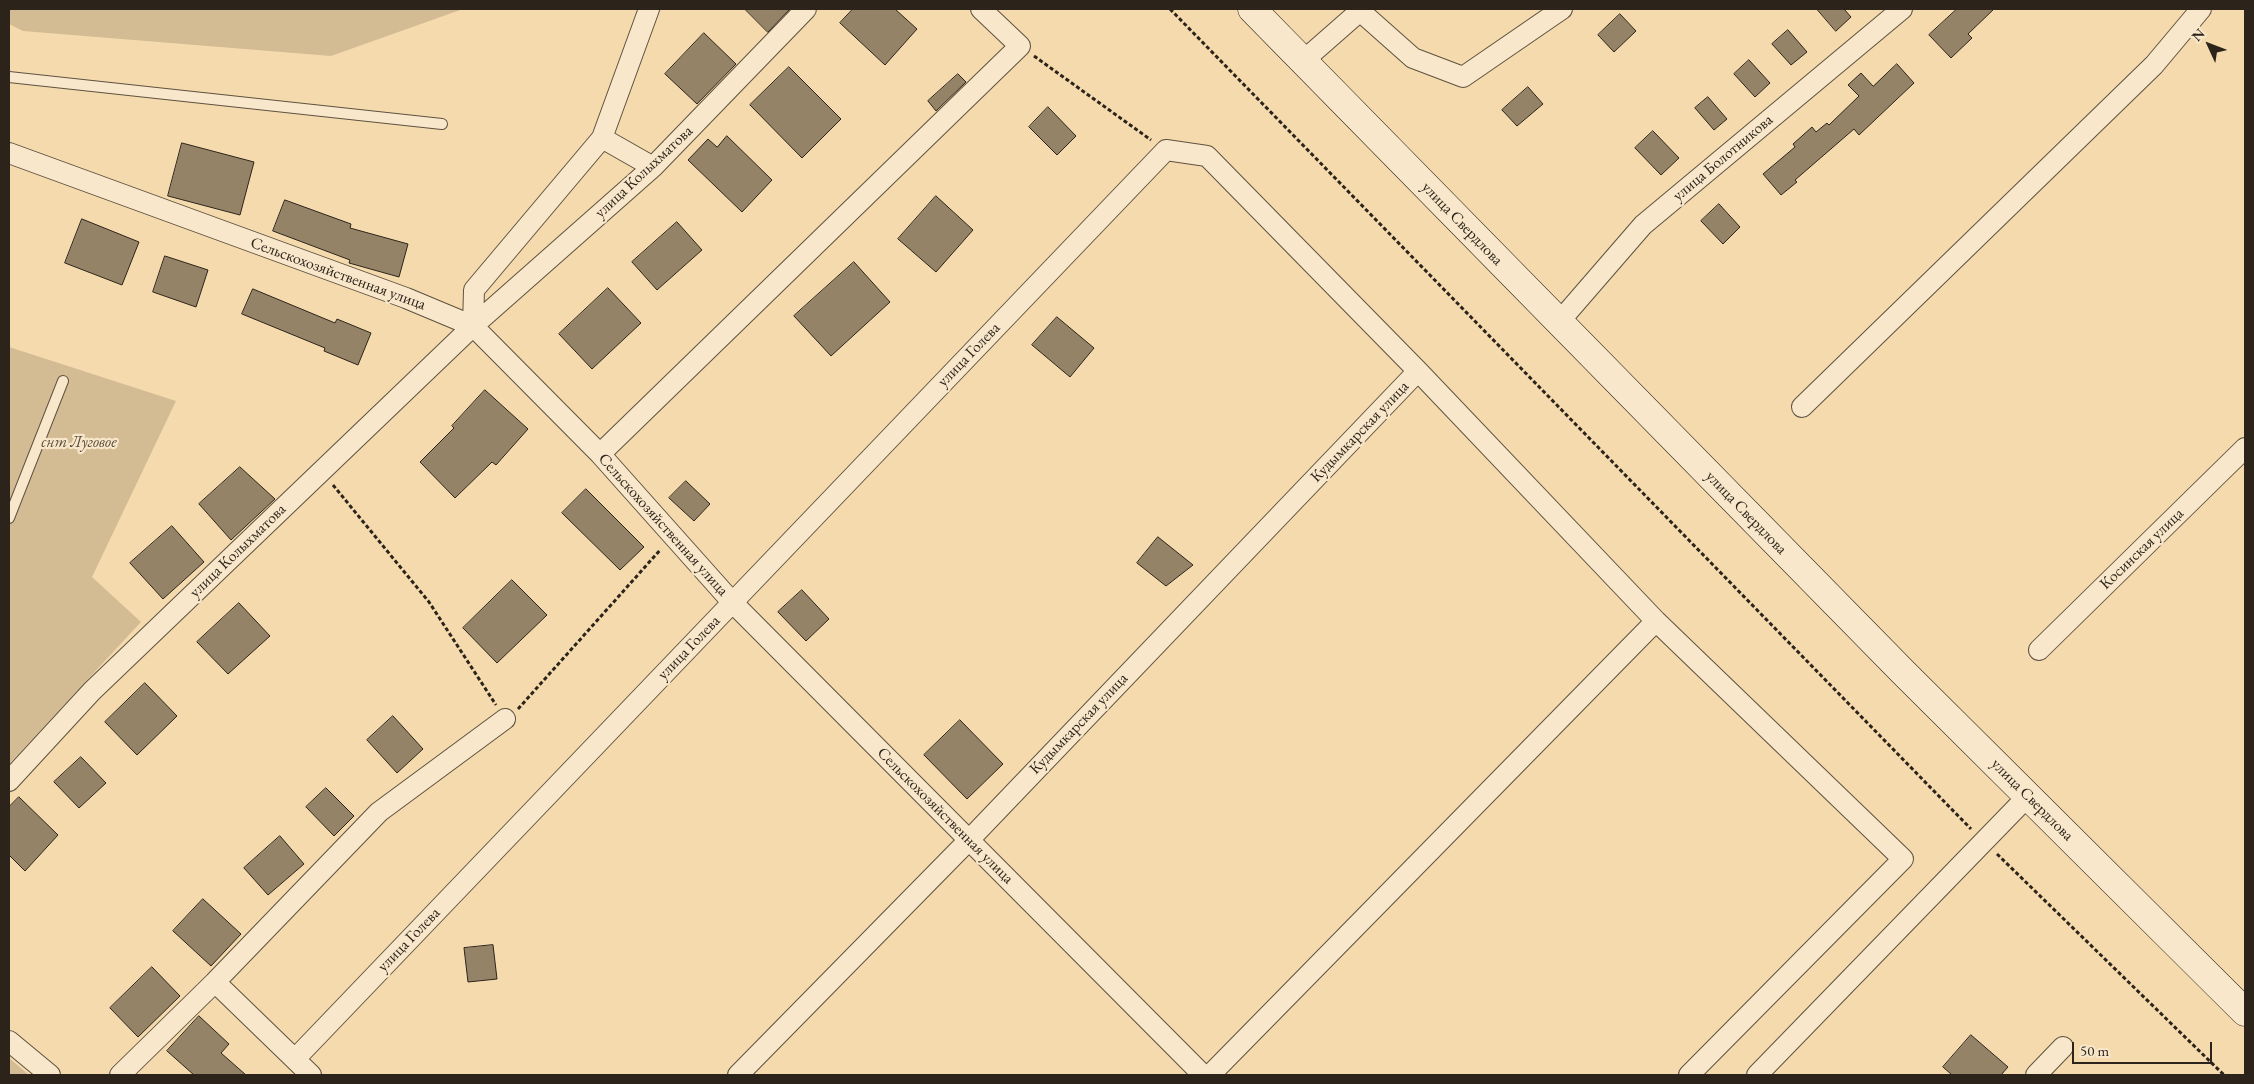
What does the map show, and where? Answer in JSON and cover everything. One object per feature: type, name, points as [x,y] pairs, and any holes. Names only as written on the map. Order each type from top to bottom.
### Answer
[{"type":"main road","name":"улица Свердлова","points":[[1252,9],[1904,674],[2245,1012]]},
{"type":"street","points":[[473,326],[474,290],[602,138],[649,9]]},
{"type":"street","name":"улица Колыхматова","points":[[9,781],[92,691],[473,326],[653,167],[806,9]]},
{"type":"street","points":[[600,454],[1020,46],[981,9]]},
{"type":"street","points":[[1303,60],[1359,10],[1413,58],[1463,77],[1562,9]]},
{"type":"street","name":"улица Болотникова","points":[[1559,322],[1643,225],[1902,9]]},
{"type":"street","points":[[1802,407],[2154,65],[2200,9]]},
{"type":"street","points":[[602,138],[653,167]]},
{"type":"street","points":[[1166,150],[1207,156],[1418,371],[1656,621],[1903,859],[1689,1075]]},
{"type":"street","name":"улица Голева","points":[[295,1059],[1166,150]]},
{"type":"street","name":"Сельскохозяйственная улица","points":[[9,153],[406,298],[473,326],[600,454],[732,602],[1203,1075]]},
{"type":"street","name":"Кудымкарская улица","points":[[738,1075],[969,840],[1418,371]]},
{"type":"street","name":"Косинская улица","points":[[2039,650],[2245,448]]},
{"type":"street","points":[[1210,1075],[1656,621]]},
{"type":"street","points":[[120,1075],[215,982],[379,812],[505,719]]},
{"type":"street","points":[[1757,1075],[2028,796]]},
{"type":"street","points":[[215,982],[311,1075]]},
{"type":"street","points":[[9,1040],[50,1075]]},
{"type":"street","points":[[2036,1075],[2063,1047]]},
{"type":"lane","points":[[9,77],[442,124]]},
{"type":"lane","points":[[9,518],[63,381]]},
{"type":"path","points":[[1170,9],[1984,842],[2224,1075]]},
{"type":"path","points":[[1020,46],[1166,150]]},
{"type":"path","points":[[321,471],[429,602],[505,719],[522,706],[672,536]]},
{"type":"green space","points":[[9,9],[463,9],[331,56],[23,31],[9,24]]},
{"type":"green space","name":"снт Луговое","points":[[9,347],[176,401],[92,577],[141,622],[9,764]]},
{"type":"green space","points":[[9,1058],[29,1075],[9,1075]]},
{"type":"building","points":[[745,9],[790,9],[768,32]]},
{"type":"building","points":[[853,9],[895,9],[917,29],[885,65],[840,23]]},
{"type":"building","points":[[1817,9],[1844,9],[1851,17],[1836,31]]},
{"type":"building","points":[[1957,9],[1994,9],[1968,34],[1972,38],[1951,58],[1929,35]]},
{"type":"building","points":[[1620,14],[1636,31],[1614,52],[1598,35]]},
{"type":"building","points":[[1788,30],[1807,52],[1791,65],[1772,44]]},
{"type":"building","points":[[704,33],[736,64],[697,104],[665,74]]},
{"type":"building","points":[[1749,60],[1770,83],[1755,97],[1734,74]]},
{"type":"building","points":[[1897,64],[1914,83],[1859,135],[1854,129],[1795,180],[1797,182],[1781,195],[1763,174],[1795,147],[1793,144],[1812,127],[1816,132],[1827,123],[1829,125],[1859,96],[1848,85],[1861,73],[1873,86]]},
{"type":"building","points":[[789,67],[841,119],[802,158],[750,105]]},
{"type":"building","points":[[958,74],[966,82],[936,111],[928,101]]},
{"type":"building","points":[[1528,87],[1543,104],[1517,126],[1502,110]]},
{"type":"building","points":[[1708,97],[1727,119],[1714,130],[1695,108]]},
{"type":"building","points":[[1048,107],[1076,136],[1057,155],[1029,127]]},
{"type":"building","points":[[1653,131],[1679,158],[1661,175],[1635,148]]},
{"type":"building","points":[[727,136],[772,180],[742,212],[688,160],[708,139],[717,147]]},
{"type":"building","points":[[182,143],[254,162],[240,215],[168,196]]},
{"type":"building","points":[[936,196],[973,230],[936,272],[898,239]]},
{"type":"building","points":[[285,200],[351,224],[350,228],[408,244],[399,277],[349,263],[350,260],[273,231]]},
{"type":"building","points":[[1719,204],[1740,227],[1723,244],[1701,221]]},
{"type":"building","points":[[82,219],[139,242],[122,285],[65,263]]},
{"type":"building","points":[[677,222],[702,250],[657,290],[632,262]]},
{"type":"building","points":[[165,256],[208,270],[196,307],[153,292]]},
{"type":"building","points":[[854,262],[890,302],[831,356],[794,316]]},
{"type":"building","points":[[608,288],[641,323],[592,369],[559,334]]},
{"type":"building","points":[[253,289],[335,323],[337,319],[371,333],[358,365],[324,351],[325,348],[242,314]]},
{"type":"building","points":[[1057,317],[1094,348],[1070,377],[1032,345]]},
{"type":"building","points":[[485,390],[528,429],[496,465],[492,462],[455,498],[420,462],[454,428],[452,426]]},
{"type":"building","points":[[240,467],[275,499],[231,540],[199,504]]},
{"type":"building","points":[[686,481],[710,504],[694,521],[669,498]]},
{"type":"building","points":[[586,489],[644,547],[620,570],[562,513]]},
{"type":"building","points":[[172,526],[204,562],[163,599],[130,563]]},
{"type":"building","points":[[1158,537],[1193,565],[1166,586],[1137,563]]},
{"type":"building","points":[[512,580],[547,615],[497,663],[463,628]]},
{"type":"building","points":[[802,590],[829,619],[806,641],[778,612]]},
{"type":"building","points":[[239,603],[270,636],[228,674],[197,642]]},
{"type":"building","points":[[145,683],[177,716],[137,755],[105,722]]},
{"type":"building","points":[[393,716],[423,749],[397,773],[367,740]]},
{"type":"building","points":[[960,720],[1003,764],[967,799],[924,755]]},
{"type":"building","points":[[81,757],[106,783],[79,808],[54,782]]},
{"type":"building","points":[[326,788],[354,816],[334,836],[306,807]]},
{"type":"building","points":[[19,797],[58,835],[25,871],[9,855],[9,807]]},
{"type":"building","points":[[280,836],[304,864],[268,895],[244,868]]},
{"type":"building","points":[[203,899],[241,934],[211,966],[173,931]]},
{"type":"building","points":[[493,945],[497,979],[468,982],[464,948]]},
{"type":"building","points":[[152,967],[180,996],[138,1037],[110,1008]]},
{"type":"building","points":[[199,1016],[229,1044],[221,1053],[246,1075],[194,1075],[167,1051]]},
{"type":"building","points":[[1971,1035],[2008,1067],[2001,1075],[1952,1075],[1943,1067]]}]
